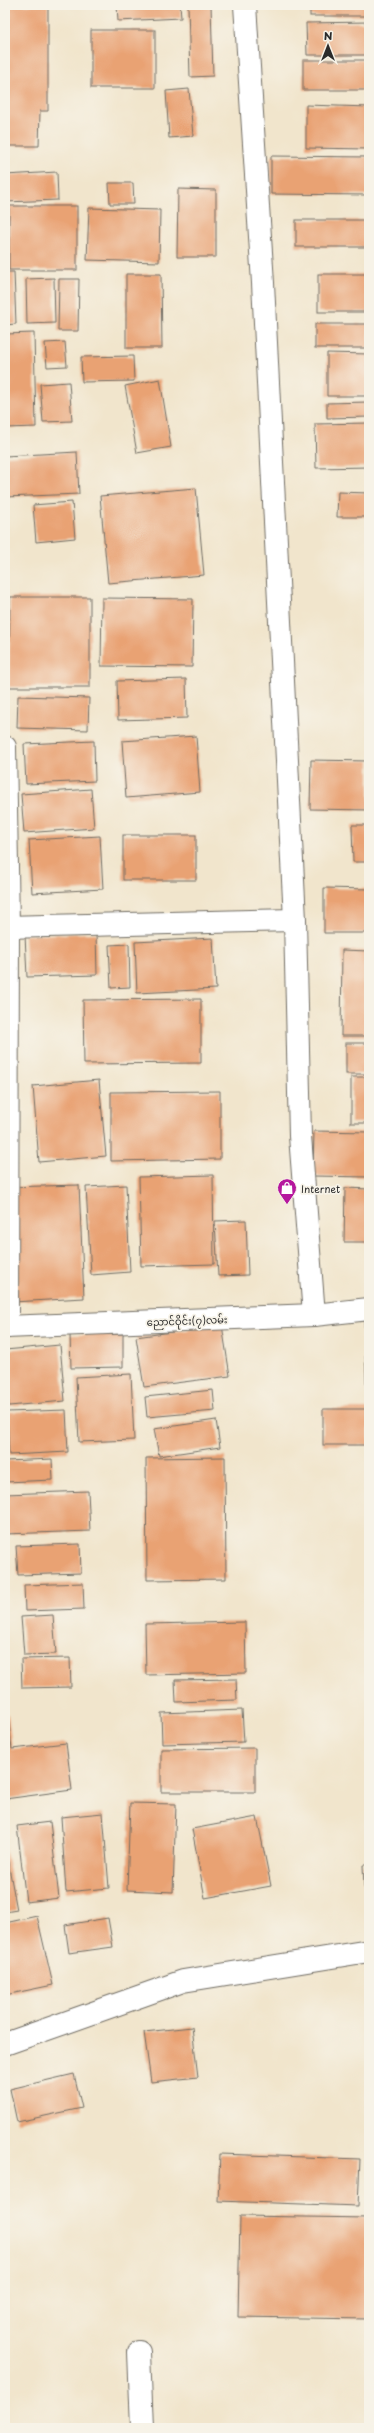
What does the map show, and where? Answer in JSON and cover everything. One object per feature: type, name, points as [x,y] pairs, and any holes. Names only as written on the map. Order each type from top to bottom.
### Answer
[{"type":"street","points":[[245,5],[263,283],[295,920],[300,1136],[314,1315]]},
{"type":"street","points":[[5,747],[6,1327]]},
{"type":"street","points":[[6,927],[295,920]]},
{"type":"street","name":"ညောင်ဝိုင်း(၇)လမ်း","points":[[6,1327],[314,1315],[369,1309]]},
{"type":"street","points":[[5,2044],[183,1981],[369,1951]]},
{"type":"street","points":[[139,2352],[142,2428]]},
{"type":"building","points":[[5,5],[48,5],[48,111],[40,111],[39,146],[5,146]]},
{"type":"building","points":[[117,5],[180,5],[181,18],[118,21]]},
{"type":"building","points":[[188,5],[211,5],[213,76],[190,77]]},
{"type":"building","points":[[310,5],[369,5],[369,16],[310,16]]},
{"type":"building","points":[[369,22],[369,55],[307,55],[306,23]]},
{"type":"building","points":[[91,30],[155,30],[155,88],[91,88]]},
{"type":"building","points":[[303,60],[369,60],[369,90],[303,90]]},
{"type":"building","points":[[189,89],[193,136],[169,138],[166,91]]},
{"type":"building","points":[[306,105],[369,107],[369,149],[306,148]]},
{"type":"building","points":[[271,156],[369,157],[369,195],[271,194]]},
{"type":"building","points":[[57,172],[58,200],[5,202],[5,175]]},
{"type":"building","points":[[109,183],[133,183],[134,204],[110,204]]},
{"type":"building","points":[[178,189],[216,190],[216,257],[177,257]]},
{"type":"building","points":[[9,206],[77,206],[77,270],[9,270]]},
{"type":"building","points":[[89,208],[160,210],[159,262],[87,260]]},
{"type":"building","points":[[296,220],[369,220],[369,247],[296,247]]},
{"type":"building","points":[[5,272],[14,272],[16,324],[5,325]]},
{"type":"building","points":[[126,274],[161,274],[162,348],[126,348]]},
{"type":"building","points":[[318,274],[369,274],[369,312],[318,312]]},
{"type":"building","points":[[54,278],[55,323],[27,324],[26,279]]},
{"type":"building","points":[[59,279],[79,279],[78,331],[58,331]]},
{"type":"building","points":[[315,324],[369,324],[369,348],[315,348]]},
{"type":"building","points":[[34,333],[36,427],[5,428],[5,334]]},
{"type":"building","points":[[65,342],[67,366],[47,367],[45,343]]},
{"type":"building","points":[[327,353],[369,354],[369,396],[327,396]]},
{"type":"building","points":[[133,356],[134,381],[82,382],[81,357]]},
{"type":"building","points":[[160,379],[171,447],[137,453],[125,386]]},
{"type":"building","points":[[69,382],[72,421],[43,422],[40,384]]},
{"type":"building","points":[[369,402],[369,417],[327,418],[327,403]]},
{"type":"building","points":[[369,423],[369,467],[316,468],[315,424]]},
{"type":"building","points":[[77,452],[79,494],[5,497],[5,456]]},
{"type":"building","points":[[196,488],[204,575],[108,583],[100,496]]},
{"type":"building","points":[[338,492],[369,493],[369,517],[337,517]]},
{"type":"building","points":[[72,502],[75,538],[36,542],[33,505]]},
{"type":"building","points":[[10,597],[90,597],[90,687],[9,687]]},
{"type":"building","points":[[102,598],[193,599],[192,667],[101,666]]},
{"type":"building","points":[[186,679],[187,718],[118,720],[117,681]]},
{"type":"building","points":[[18,696],[89,698],[88,730],[17,728]]},
{"type":"building","points":[[196,736],[200,792],[126,798],[122,741]]},
{"type":"building","points":[[94,741],[95,781],[26,784],[24,744]]},
{"type":"building","points":[[311,760],[369,761],[369,810],[310,809]]},
{"type":"building","points":[[91,789],[94,828],[24,833],[21,794]]},
{"type":"building","points":[[352,825],[369,825],[369,862],[353,862]]},
{"type":"building","points":[[123,835],[196,835],[196,880],[123,880]]},
{"type":"building","points":[[100,836],[103,889],[32,893],[29,840]]},
{"type":"building","points":[[324,888],[369,889],[369,933],[324,933]]},
{"type":"building","points":[[96,933],[97,975],[27,977],[25,935]]},
{"type":"building","points":[[213,938],[216,989],[137,993],[135,942]]},
{"type":"building","points":[[129,944],[130,987],[111,988],[109,945]]},
{"type":"building","points":[[342,950],[369,951],[369,1036],[341,1036]]},
{"type":"building","points":[[201,999],[201,1063],[84,1064],[83,1000]]},
{"type":"building","points":[[346,1043],[369,1043],[369,1074],[346,1074]]},
{"type":"building","points":[[351,1077],[369,1077],[369,1123],[351,1123]]},
{"type":"building","points":[[99,1080],[106,1156],[39,1162],[33,1086]]},
{"type":"building","points":[[220,1091],[220,1159],[111,1161],[111,1092]]},
{"type":"building","points":[[314,1131],[369,1132],[369,1177],[313,1176]]},
{"type":"building","points":[[213,1175],[214,1264],[141,1266],[139,1177]]},
{"type":"building","points":[[79,1185],[84,1298],[13,1302],[8,1187]]},
{"type":"building","points":[[126,1185],[130,1272],[91,1275],[86,1187]]},
{"type":"building","points":[[345,1188],[369,1189],[369,1242],[344,1242]]},
{"type":"building","points":[[246,1220],[248,1275],[218,1276],[215,1221]]},
{"type":"building","points":[[364,1318],[369,1318],[369,1384],[366,1384]]},
{"type":"building","points":[[222,1325],[230,1376],[144,1387],[136,1337]]},
{"type":"building","points":[[123,1334],[123,1367],[71,1368],[70,1335]]},
{"type":"building","points":[[60,1345],[65,1401],[9,1406],[5,1350]]},
{"type":"building","points":[[131,1374],[134,1440],[79,1442],[76,1377]]},
{"type":"building","points":[[213,1390],[215,1411],[147,1417],[145,1397]]},
{"type":"building","points":[[323,1409],[369,1409],[369,1445],[323,1445]]},
{"type":"building","points":[[66,1410],[68,1452],[9,1455],[7,1412]]},
{"type":"building","points":[[216,1420],[220,1447],[159,1456],[154,1429]]},
{"type":"building","points":[[225,1457],[226,1579],[147,1580],[146,1458]]},
{"type":"building","points":[[52,1459],[53,1480],[5,1482],[5,1461]]},
{"type":"building","points":[[88,1491],[90,1531],[5,1534],[5,1494]]},
{"type":"building","points":[[80,1544],[81,1573],[18,1575],[16,1546]]},
{"type":"building","points":[[83,1583],[84,1609],[25,1611],[24,1585]]},
{"type":"building","points":[[53,1615],[56,1654],[24,1655],[21,1617]]},
{"type":"building","points":[[245,1622],[246,1673],[146,1675],[145,1624]]},
{"type":"building","points":[[70,1658],[71,1687],[22,1688],[21,1659]]},
{"type":"building","points":[[236,1679],[237,1700],[176,1702],[175,1680]]},
{"type":"building","points":[[242,1710],[244,1742],[162,1744],[161,1713]]},
{"type":"building","points":[[8,1715],[12,1749],[66,1743],[72,1790],[5,1799],[5,1716]]},
{"type":"building","points":[[255,1748],[255,1792],[161,1792],[161,1749]]},
{"type":"building","points":[[130,1803],[176,1804],[173,1892],[127,1890]]},
{"type":"building","points":[[103,1813],[109,1888],[66,1892],[61,1817]]},
{"type":"building","points":[[257,1817],[271,1886],[205,1898],[192,1829]]},
{"type":"building","points":[[50,1822],[59,1898],[26,1902],[17,1826]]},
{"type":"building","points":[[5,1846],[17,1910],[5,1912]]},
{"type":"building","points":[[363,1865],[369,1865],[369,1888],[364,1888]]},
{"type":"building","points":[[37,1916],[53,1985],[5,1995],[5,1923]]},
{"type":"building","points":[[108,1918],[113,1947],[69,1953],[65,1925]]},
{"type":"building","points":[[192,2027],[198,2077],[151,2082],[144,2032]]},
{"type":"building","points":[[74,2074],[82,2108],[17,2122],[10,2089]]},
{"type":"building","points":[[220,2154],[360,2159],[358,2206],[218,2201]]},
{"type":"building","points":[[240,2216],[369,2218],[369,2319],[238,2317]]},
{"type":"place","name":"Internet","points":[[287,1205]]}]
